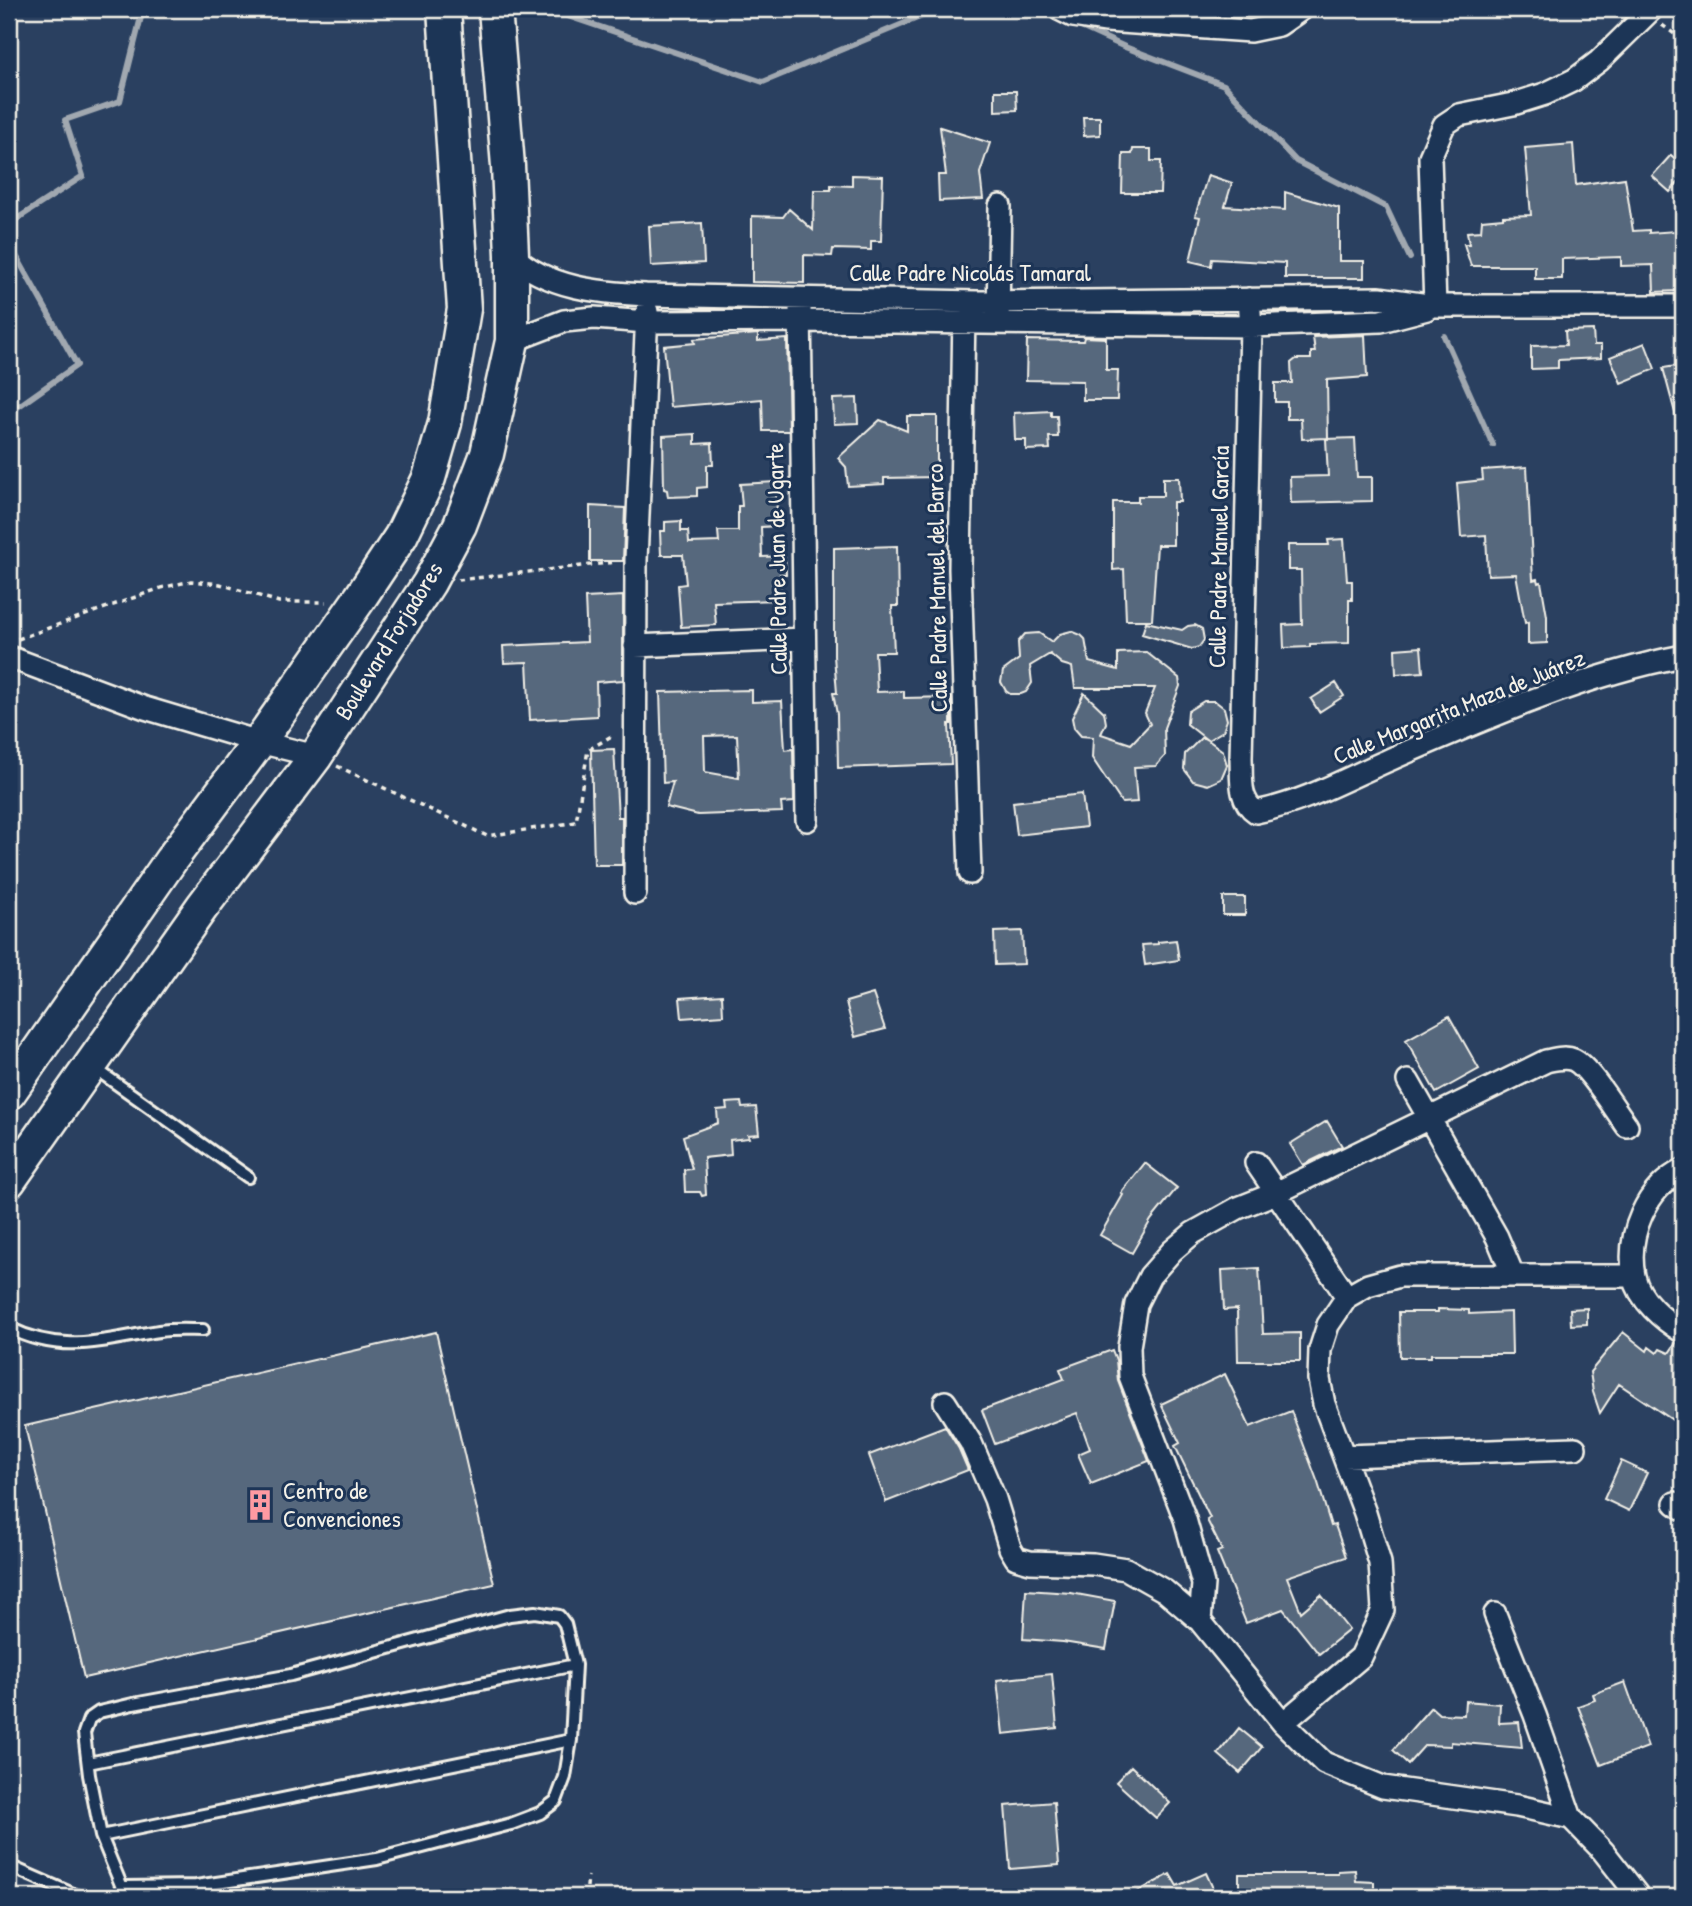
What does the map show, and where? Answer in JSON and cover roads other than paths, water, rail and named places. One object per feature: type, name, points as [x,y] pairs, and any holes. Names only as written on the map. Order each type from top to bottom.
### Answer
[{"type":"main road","name":"Boulevard Forjadores","points":[[9,1093],[171,860],[259,742],[360,598],[401,536],[429,478],[445,423],[464,309],[444,9]]},
{"type":"main road","name":"Boulevard Forjadores","points":[[9,1181],[202,907],[316,756],[429,583],[460,525],[487,454],[512,341],[508,166],[495,9]]},
{"type":"street","points":[[1059,9],[1073,16],[1106,21],[1250,31],[1279,25],[1303,9]]},
{"type":"street","points":[[1435,306],[1430,157],[1444,125],[1459,115],[1513,104],[1545,94],[1574,80],[1600,61],[1652,9]]},
{"type":"street","points":[[998,312],[1000,206]]},
{"type":"street","name":"Calle Padre Nicolás Tamaral","points":[[512,255],[524,267],[571,285],[618,293],[800,297],[964,312]]},
{"type":"street","points":[[635,893],[636,560],[646,295]]},
{"type":"street","name":"Calle Padre Juan de Ugarte","points":[[800,297],[807,820]]},
{"type":"street","name":"Calle Padre Nicolás Tamaral","points":[[512,341],[564,321],[594,318],[647,322],[801,321],[1249,299],[1380,298],[1435,306],[1683,306]]},
{"type":"street","name":"Calle Padre Manuel García","points":[[1249,299],[1251,326],[1241,758],[1244,800],[1256,812]]},
{"type":"street","name":"Calle Padre Nicolás Tamaral","points":[[998,312],[1251,326],[1381,321],[1435,306]]},
{"type":"street","name":"Calle Padre Manuel del Barco","points":[[964,312],[960,569],[970,873]]},
{"type":"street","points":[[635,646],[804,639]]},
{"type":"street","name":"Calle Margarita Maza de Juárez","points":[[1256,812],[1276,808],[1328,789],[1454,732],[1616,670],[1683,656]]},
{"type":"street","points":[[9,657],[145,708],[316,756]]},
{"type":"street","points":[[1200,1621],[1203,1584],[1185,1519],[1130,1376],[1129,1347],[1136,1304],[1150,1276],[1172,1251],[1193,1233],[1238,1208],[1276,1193],[1546,1061],[1574,1060],[1585,1069],[1627,1126]]},
{"type":"street","points":[[1409,1081],[1497,1237],[1513,1275]]},
{"type":"street","points":[[1256,1163],[1348,1297]]},
{"type":"street","points":[[1683,1170],[1667,1178],[1644,1206],[1634,1238],[1634,1276],[1653,1309],[1669,1324],[1683,1332]]},
{"type":"street","points":[[1283,1723],[1361,1657],[1383,1610],[1380,1563],[1345,1456],[1324,1404],[1319,1379],[1320,1350],[1328,1325],[1348,1297],[1368,1285],[1400,1276],[1634,1276]]},
{"type":"street","points":[[945,1402],[971,1443],[1016,1558],[1030,1562],[1093,1564],[1126,1569],[1165,1591],[1200,1621],[1283,1723],[1324,1763],[1383,1787],[1517,1806],[1571,1818]]},
{"type":"street","points":[[1345,1456],[1575,1448]]},
{"type":"street","points":[[1495,1614],[1535,1715],[1571,1818],[1603,1851],[1639,1897]]},
{"type":"lane","points":[[90,1065],[248,1177]]},
{"type":"lane","points":[[9,1328],[33,1339],[60,1345],[113,1340],[162,1330],[203,1330]]},
{"type":"lane","points":[[546,1612],[559,1616],[565,1624],[575,1665],[571,1740],[565,1777],[556,1801],[540,1813],[511,1824],[377,1858],[196,1886],[125,1892],[101,1836],[84,1733],[89,1719],[99,1713],[133,1704],[291,1675],[510,1615],[546,1612]]},
{"type":"lane","points":[[88,1763],[575,1665]]},
{"type":"lane","points":[[101,1836],[571,1740]]},
{"type":"lane","points":[[9,1866],[80,1897]]},
{"type":"waterway","points":[[9,224],[83,176],[65,120],[120,101],[143,9]]},
{"type":"waterway","points":[[547,9],[763,82],[939,9]]},
{"type":"waterway","points":[[1043,9],[1057,15]]},
{"type":"waterway","points":[[1079,26],[1125,47],[1224,85],[1296,161],[1386,207],[1410,258]]},
{"type":"waterway","points":[[9,243],[77,365],[9,413]]},
{"type":"waterway","points":[[1444,336],[1493,445]]},
{"type":"place","name":"Centro de Convenciones","points":[[260,1505]]}]
